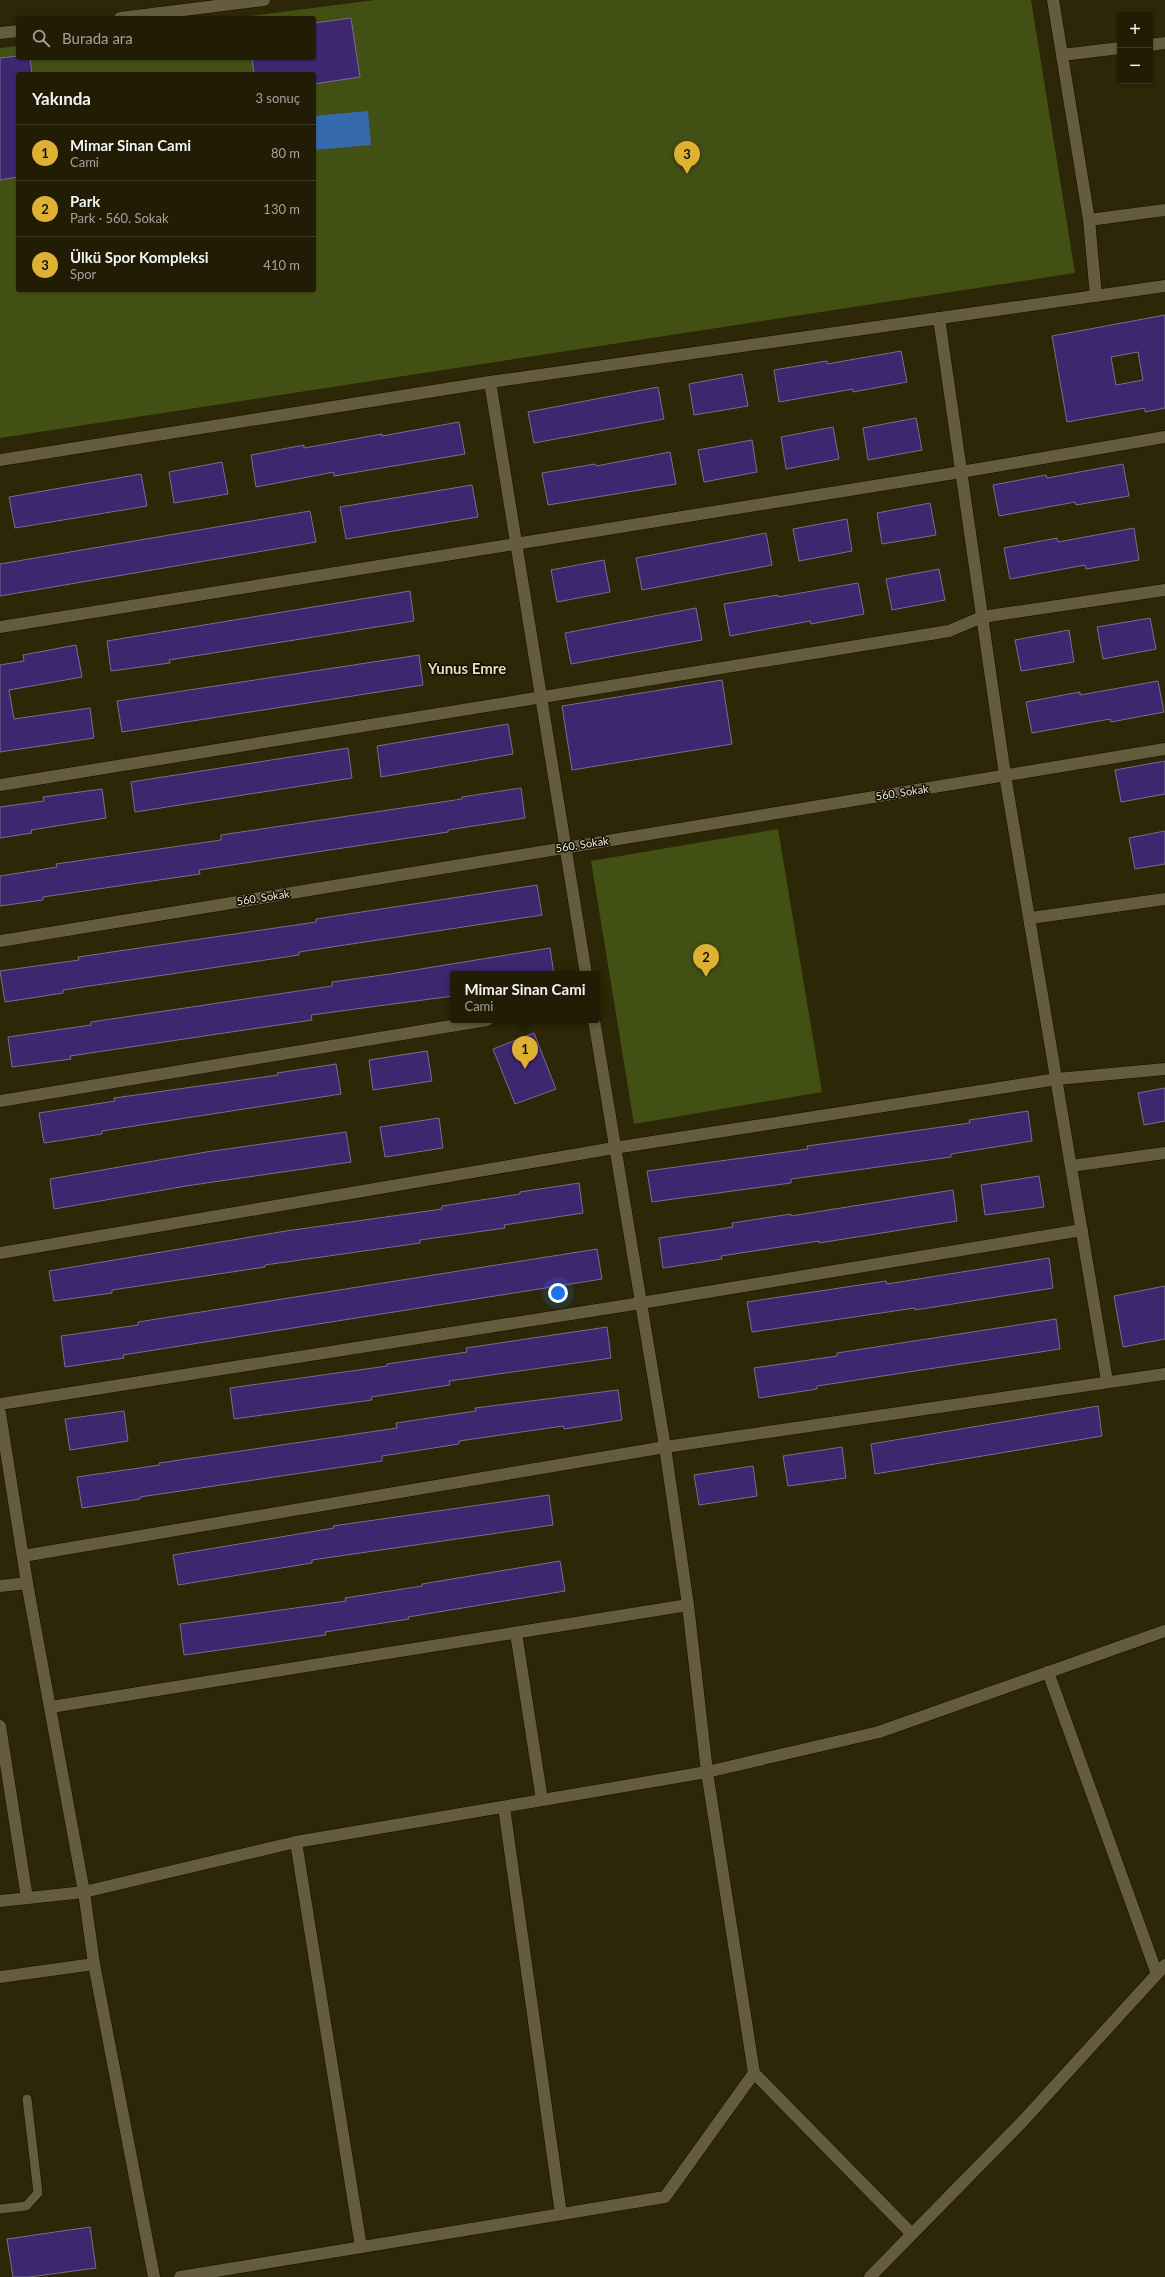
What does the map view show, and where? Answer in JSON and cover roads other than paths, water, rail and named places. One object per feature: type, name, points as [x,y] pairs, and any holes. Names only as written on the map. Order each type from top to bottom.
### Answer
[{"type":"street","points":[[136,16],[264,0]]},
{"type":"street","points":[[1053,0],[1089,220],[1096,296]]},
{"type":"street","points":[[0,33],[16,31]]},
{"type":"street","points":[[1153,45],[1165,43]]},
{"type":"street","points":[[1062,55],[1117,48]]},
{"type":"street","points":[[1089,220],[1165,210]]},
{"type":"street","points":[[0,460],[490,382],[1165,286]]},
{"type":"street","points":[[939,318],[1005,775],[1107,1381]]},
{"type":"street","points":[[490,382],[586,971]]},
{"type":"street","points":[[0,627],[961,472],[1165,437]]},
{"type":"street","points":[[0,786],[541,699],[949,631],[982,617],[1165,590]]},
{"type":"street","name":"560. Sokak","points":[[0,941],[1165,749]]},
{"type":"street","points":[[1030,918],[1165,898]]},
{"type":"street","points":[[0,1101],[469,1023]]},
{"type":"street","points":[[594,1023],[614,1148],[665,1447],[688,1605],[707,1772],[754,2073],[912,2234]]},
{"type":"street","points":[[0,1253],[614,1148],[1057,1079],[1165,1068]]},
{"type":"street","points":[[1071,1166],[1165,1153]]},
{"type":"street","points":[[0,1404],[640,1303],[1082,1230]]},
{"type":"street","points":[[24,1556],[665,1447],[1107,1381],[1165,1374]]},
{"type":"street","points":[[0,1414],[24,1556],[27,1583],[84,1892],[94,1964],[154,2277]]},
{"type":"street","points":[[0,1586],[27,1583]]},
{"type":"street","points":[[51,1707],[688,1605]]},
{"type":"street","points":[[0,1901],[84,1892],[296,1842],[707,1772],[879,1732],[1165,1631]]},
{"type":"street","points":[[516,1633],[542,1800]]},
{"type":"street","points":[[870,2277],[1023,2121],[1161,1969],[1048,1672]]},
{"type":"street","points":[[0,1726],[28,1898]]},
{"type":"street","points":[[504,1807],[561,2214]]},
{"type":"street","points":[[296,1842],[361,2247]]},
{"type":"street","points":[[0,1977],[94,1964]]},
{"type":"street","points":[[180,2277],[665,2197],[754,2073]]},
{"type":"lane","points":[[0,2209],[26,2206],[38,2193],[27,2099]]},
{"type":"water","points":[[368,111],[371,145],[316,150],[316,116]]},
{"type":"place","name":"Ülkü Spor Kompleksi","points":[[687,174]]},
{"type":"place","name":"Park","points":[[706,977]]},
{"type":"place","name":"Mimar Sinan Cami","points":[[525,1069]]},
{"type":"district","name":"Yunus Emre","points":[[467,668]]}]
